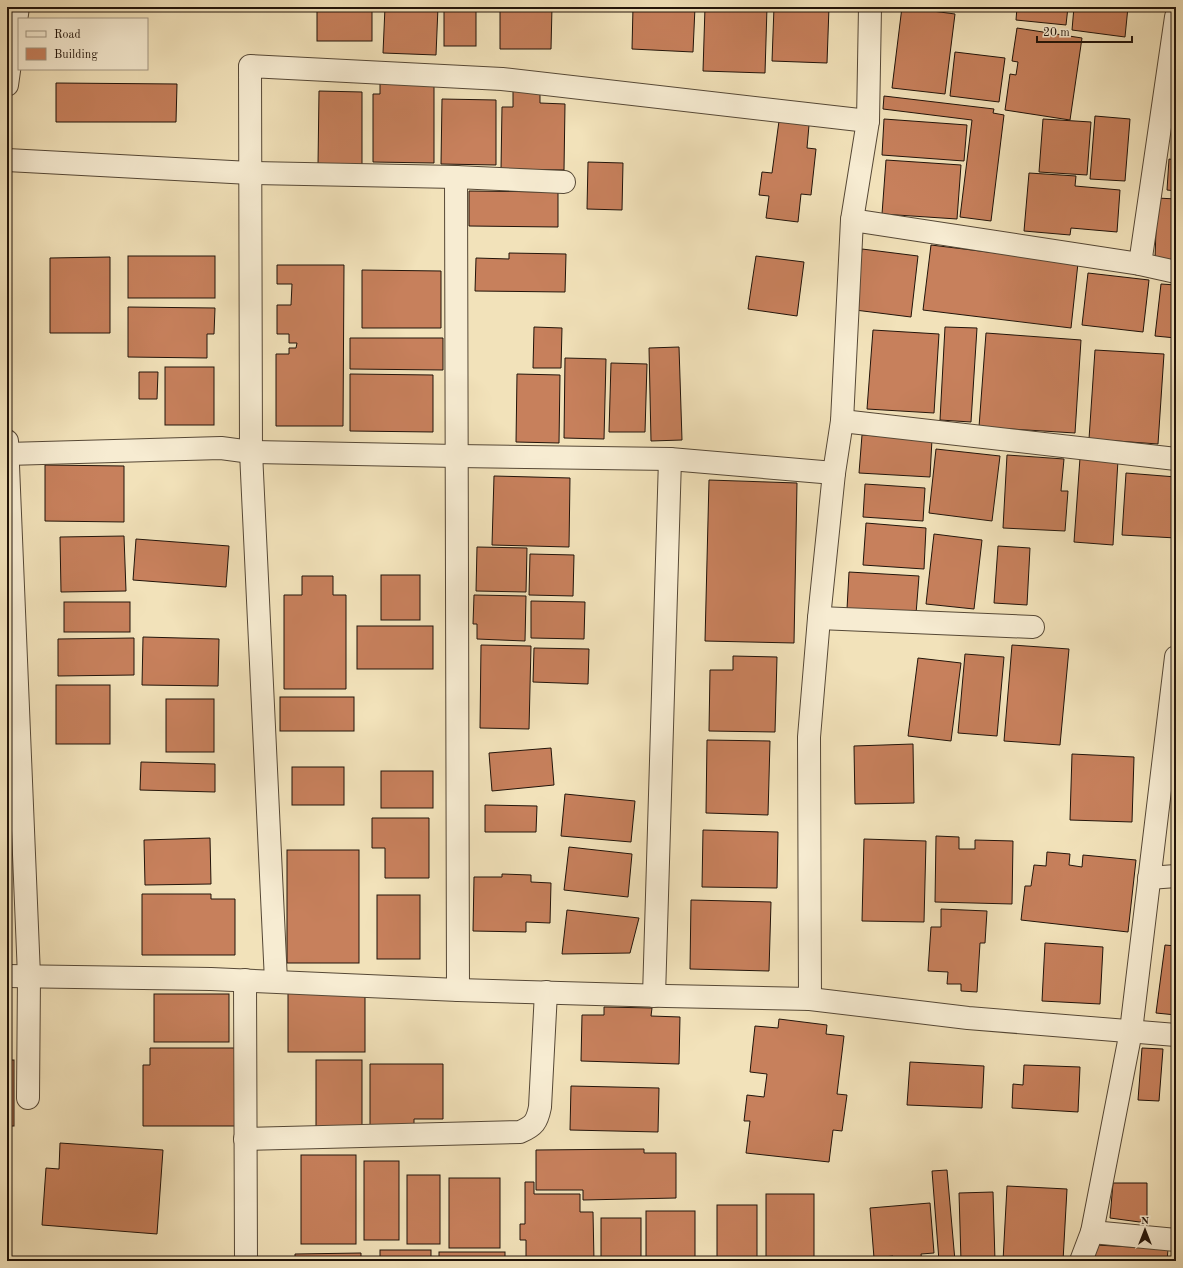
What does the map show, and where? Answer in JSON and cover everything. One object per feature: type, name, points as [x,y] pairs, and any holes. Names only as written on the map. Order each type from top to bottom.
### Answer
[{"type":"street","points":[[7,85],[18,7]]},
{"type":"street","points":[[810,999],[809,737],[819,618],[834,473],[842,421],[852,220],[868,121],[870,7]]},
{"type":"street","points":[[1140,264],[1176,17]]},
{"type":"street","points":[[276,981],[251,452],[250,66],[502,79],[868,121]]},
{"type":"street","points":[[7,160],[250,173],[456,177],[564,182]]},
{"type":"street","points":[[456,177],[458,990]]},
{"type":"street","points":[[852,220],[1140,264],[1176,272]]},
{"type":"street","points":[[842,421],[1176,459]]},
{"type":"street","points":[[7,441],[29,976],[28,1098]]},
{"type":"street","points":[[7,454],[221,448],[251,452],[670,459],[834,473]]},
{"type":"street","points":[[654,996],[670,459]]},
{"type":"street","points":[[819,618],[1033,627]]},
{"type":"street","points":[[1082,1261],[1092,1232],[1131,1031],[1176,657]]},
{"type":"street","points":[[1149,878],[1176,876]]},
{"type":"street","points":[[7,976],[245,980],[458,990],[810,999],[968,1018],[1176,1036]]},
{"type":"street","points":[[245,980],[246,1261]]},
{"type":"street","points":[[245,1139],[520,1132],[532,1127],[538,1117],[540,1107],[546,992]]},
{"type":"street","points":[[1092,1232],[1176,1240]]},
{"type":"building","points":[[317,7],[372,7],[372,41],[317,41]]},
{"type":"building","points":[[385,7],[438,7],[436,55],[383,53]]},
{"type":"building","points":[[444,7],[476,7],[476,46],[444,46]]},
{"type":"building","points":[[500,7],[552,7],[551,49],[500,49]]},
{"type":"building","points":[[633,7],[695,7],[693,52],[632,49]]},
{"type":"building","points":[[705,7],[767,7],[765,73],[703,71]]},
{"type":"building","points":[[774,7],[829,7],[827,63],[772,61]]},
{"type":"building","points":[[902,7],[955,14],[945,94],[892,88]]},
{"type":"building","points":[[1017,7],[1068,7],[1066,25],[1016,20]]},
{"type":"building","points":[[1074,7],[1128,7],[1125,37],[1072,30]]},
{"type":"building","points":[[1017,28],[1082,38],[1070,120],[1005,110],[1010,74],[1016,75],[1018,62],[1012,61]]},
{"type":"building","points":[[955,52],[1005,58],[999,102],[950,96]]},
{"type":"building","points":[[380,80],[434,81],[434,163],[373,162],[373,94],[380,94]]},
{"type":"building","points":[[56,83],[177,84],[176,122],[56,122]]},
{"type":"building","points":[[513,90],[540,90],[540,103],[565,104],[564,170],[501,169],[502,107],[513,107]]},
{"type":"building","points":[[319,91],[362,92],[362,165],[318,165]]},
{"type":"building","points":[[884,96],[994,109],[993,113],[1004,115],[991,221],[960,217],[972,120],[883,109]]},
{"type":"building","points":[[442,99],[496,100],[496,165],[441,164]]},
{"type":"building","points":[[1095,116],[1130,119],[1125,181],[1090,179]]},
{"type":"building","points":[[884,119],[967,125],[964,161],[882,155]]},
{"type":"building","points":[[1043,119],[1091,122],[1087,175],[1039,172]]},
{"type":"building","points":[[779,121],[809,125],[807,148],[816,149],[811,195],[801,194],[798,222],[766,218],[769,196],[759,195],[762,172],[772,173]]},
{"type":"building","points":[[1169,159],[1176,160],[1176,191],[1167,190]]},
{"type":"building","points":[[886,160],[961,165],[957,219],[882,214]]},
{"type":"building","points":[[588,162],[623,163],[622,210],[587,209]]},
{"type":"building","points":[[1029,173],[1076,176],[1075,186],[1120,190],[1117,232],[1071,228],[1070,235],[1024,231]]},
{"type":"building","points":[[469,191],[558,192],[558,227],[469,226]]},
{"type":"building","points":[[1157,198],[1176,199],[1176,260],[1155,259]]},
{"type":"building","points":[[931,245],[1078,263],[1071,328],[923,310]]},
{"type":"building","points":[[862,249],[918,256],[911,317],[855,310]]},
{"type":"building","points":[[509,253],[566,254],[565,292],[475,291],[476,258],[509,259]]},
{"type":"building","points":[[128,256],[215,256],[215,298],[128,298]]},
{"type":"building","points":[[756,256],[804,262],[797,316],[748,309]]},
{"type":"building","points":[[110,257],[110,333],[50,333],[50,258]]},
{"type":"building","points":[[277,265],[344,265],[343,426],[276,426],[276,354],[289,354],[289,348],[296,348],[297,343],[289,343],[289,334],[277,334],[277,305],[291,305],[292,284],[277,284]]},
{"type":"building","points":[[362,270],[441,271],[441,328],[362,328]]},
{"type":"building","points":[[1088,273],[1149,280],[1143,332],[1082,325]]},
{"type":"building","points":[[1161,284],[1176,285],[1176,338],[1155,336]]},
{"type":"building","points":[[128,307],[215,308],[214,334],[207,334],[207,358],[128,357]]},
{"type":"building","points":[[534,327],[562,328],[561,368],[533,368]]},
{"type":"building","points":[[945,327],[977,328],[971,422],[940,420]]},
{"type":"building","points":[[873,330],[939,334],[934,413],[867,409]]},
{"type":"building","points":[[986,333],[1081,340],[1075,433],[979,427]]},
{"type":"building","points":[[350,338],[443,338],[443,370],[350,369]]},
{"type":"building","points":[[679,347],[682,440],[651,441],[649,348]]},
{"type":"building","points":[[1095,350],[1164,354],[1158,444],[1089,439]]},
{"type":"building","points":[[565,358],[606,359],[604,439],[564,438]]},
{"type":"building","points":[[611,363],[647,364],[645,432],[609,432]]},
{"type":"building","points":[[165,367],[214,367],[214,425],[165,425]]},
{"type":"building","points":[[139,372],[158,372],[157,399],[139,399]]},
{"type":"building","points":[[350,374],[433,375],[433,432],[350,431]]},
{"type":"building","points":[[517,374],[560,375],[559,443],[516,442]]},
{"type":"building","points":[[862,435],[932,439],[930,477],[859,473]]},
{"type":"building","points":[[936,449],[1000,456],[992,521],[929,513]]},
{"type":"building","points":[[1007,455],[1064,459],[1061,491],[1068,491],[1065,531],[1003,528]]},
{"type":"building","points":[[1080,458],[1118,460],[1113,545],[1074,542]]},
{"type":"building","points":[[45,465],[124,466],[124,522],[45,521]]},
{"type":"building","points":[[1126,473],[1176,477],[1176,538],[1122,535]]},
{"type":"building","points":[[494,476],[570,478],[569,547],[492,545]]},
{"type":"building","points":[[709,480],[797,483],[794,643],[705,641]]},
{"type":"building","points":[[865,484],[925,488],[923,521],[863,517]]},
{"type":"building","points":[[866,523],[926,528],[924,569],[863,565]]},
{"type":"building","points":[[934,534],[982,540],[974,609],[926,604]]},
{"type":"building","points":[[124,536],[126,591],[61,592],[60,537]]},
{"type":"building","points":[[136,539],[229,546],[226,587],[133,580]]},
{"type":"building","points":[[998,546],[1030,548],[1027,605],[994,603]]},
{"type":"building","points":[[477,547],[527,548],[526,592],[476,591]]},
{"type":"building","points":[[530,554],[574,555],[573,596],[529,595]]},
{"type":"building","points":[[849,572],[919,576],[916,614],[847,609]]},
{"type":"building","points":[[381,575],[420,575],[420,620],[381,620]]},
{"type":"building","points":[[302,576],[333,576],[333,595],[346,595],[346,689],[284,689],[284,595],[302,595]]},
{"type":"building","points":[[474,595],[526,596],[525,641],[477,639],[477,624],[473,624]]},
{"type":"building","points":[[531,601],[585,602],[584,639],[531,638]]},
{"type":"building","points":[[64,602],[130,602],[130,632],[64,632]]},
{"type":"building","points":[[357,626],[433,626],[433,669],[357,669]]},
{"type":"building","points":[[143,637],[219,639],[218,686],[142,685]]},
{"type":"building","points":[[134,638],[134,675],[58,676],[58,639]]},
{"type":"building","points":[[481,645],[531,646],[529,729],[480,728]]},
{"type":"building","points":[[1012,645],[1069,649],[1060,745],[1004,741]]},
{"type":"building","points":[[534,648],[589,649],[588,684],[533,682]]},
{"type":"building","points":[[965,654],[1004,657],[997,736],[958,733]]},
{"type":"building","points":[[733,656],[777,657],[775,732],[709,731],[710,670],[733,670]]},
{"type":"building","points":[[918,658],[961,663],[951,741],[908,736]]},
{"type":"building","points":[[56,685],[110,685],[110,744],[56,744]]},
{"type":"building","points":[[280,697],[354,697],[354,731],[280,731]]},
{"type":"building","points":[[166,699],[214,699],[214,752],[166,752]]},
{"type":"building","points":[[707,740],[770,741],[768,815],[706,813]]},
{"type":"building","points":[[913,744],[914,803],[855,804],[854,746]]},
{"type":"building","points":[[551,748],[554,785],[492,791],[489,753]]},
{"type":"building","points":[[1072,754],[1134,757],[1132,822],[1070,820]]},
{"type":"building","points":[[141,762],[215,764],[215,792],[140,790]]},
{"type":"building","points":[[292,767],[344,767],[344,805],[292,805]]},
{"type":"building","points":[[381,771],[433,771],[433,808],[381,808]]},
{"type":"building","points":[[565,794],[635,801],[631,842],[561,836]]},
{"type":"building","points":[[485,805],[537,806],[536,832],[485,832]]},
{"type":"building","points":[[372,818],[429,818],[429,878],[385,878],[385,848],[372,848]]},
{"type":"building","points":[[703,830],[778,832],[777,888],[702,887]]},
{"type":"building","points":[[936,836],[959,837],[959,849],[975,849],[975,840],[1013,841],[1012,904],[935,902]]},
{"type":"building","points":[[210,838],[211,884],[145,885],[144,840]]},
{"type":"building","points":[[864,839],[926,841],[924,922],[862,921]]},
{"type":"building","points":[[569,847],[632,854],[628,897],[564,890]]},
{"type":"building","points":[[287,850],[359,850],[359,963],[287,963]]},
{"type":"building","points":[[1047,852],[1070,854],[1069,865],[1082,867],[1083,855],[1136,860],[1128,932],[1021,920],[1025,886],[1031,886],[1034,865],[1046,866]]},
{"type":"building","points":[[502,874],[531,875],[531,882],[551,883],[550,923],[526,922],[526,932],[473,931],[474,877],[502,877]]},
{"type":"building","points":[[9,882],[11,955],[7,956],[7,883]]},
{"type":"building","points":[[142,894],[211,894],[211,899],[235,899],[235,955],[142,955]]},
{"type":"building","points":[[377,895],[420,895],[420,959],[377,959]]},
{"type":"building","points":[[1175,897],[1176,897],[1176,927]]},
{"type":"building","points":[[691,900],[771,902],[769,971],[690,969]]},
{"type":"building","points":[[941,909],[987,911],[985,943],[980,943],[977,992],[961,991],[961,984],[947,984],[948,972],[928,971],[931,927],[941,927]]},
{"type":"building","points":[[567,910],[639,918],[630,953],[562,954]]},
{"type":"building","points":[[1045,943],[1103,947],[1100,1004],[1042,1001]]},
{"type":"building","points":[[1165,945],[1176,946],[1176,1015],[1156,1013]]},
{"type":"building","points":[[288,991],[365,991],[365,1052],[288,1052]]},
{"type":"building","points":[[154,994],[229,994],[229,1042],[154,1042]]},
{"type":"building","points":[[604,1007],[652,1008],[651,1016],[680,1017],[679,1064],[581,1061],[582,1015],[604,1015]]},
{"type":"building","points":[[779,1019],[827,1025],[826,1034],[844,1036],[837,1094],[847,1095],[842,1131],[833,1130],[829,1162],[746,1153],[750,1121],[744,1121],[747,1095],[764,1097],[767,1074],[750,1072],[755,1026],[778,1028]]},
{"type":"building","points":[[150,1048],[238,1048],[238,1126],[143,1126],[143,1065],[150,1065]]},
{"type":"building","points":[[1142,1048],[1163,1049],[1159,1101],[1138,1100]]},
{"type":"building","points":[[7,1060],[14,1060],[14,1126],[7,1126]]},
{"type":"building","points":[[316,1060],[362,1060],[362,1136],[316,1136]]},
{"type":"building","points":[[910,1062],[984,1066],[982,1108],[907,1105]]},
{"type":"building","points":[[370,1064],[443,1064],[443,1119],[414,1119],[414,1126],[370,1126]]},
{"type":"building","points":[[1024,1065],[1080,1067],[1078,1112],[1012,1108],[1013,1084],[1023,1085]]},
{"type":"building","points":[[571,1086],[659,1088],[658,1132],[570,1130]]},
{"type":"building","points":[[60,1143],[163,1150],[157,1234],[42,1225],[46,1168],[59,1169]]},
{"type":"building","points":[[644,1149],[644,1153],[676,1153],[676,1198],[583,1200],[583,1190],[536,1190],[536,1150]]},
{"type":"building","points":[[301,1155],[356,1155],[356,1244],[301,1244]]},
{"type":"building","points":[[364,1161],[399,1161],[399,1240],[364,1240]]},
{"type":"building","points":[[947,1170],[955,1261],[939,1261],[932,1171]]},
{"type":"building","points":[[407,1175],[440,1175],[440,1244],[407,1244]]},
{"type":"building","points":[[449,1178],[500,1178],[500,1248],[449,1248]]},
{"type":"building","points":[[525,1182],[534,1182],[534,1194],[580,1194],[580,1212],[593,1212],[594,1261],[526,1261],[526,1240],[520,1240],[520,1224],[525,1224]]},
{"type":"building","points":[[1113,1183],[1147,1183],[1147,1223],[1110,1218]]},
{"type":"building","points":[[1007,1186],[1067,1189],[1063,1261],[1003,1261]]},
{"type":"building","points":[[993,1192],[995,1261],[961,1261],[959,1193]]},
{"type":"building","points":[[766,1194],[814,1194],[814,1261],[766,1261]]},
{"type":"building","points":[[930,1203],[934,1253],[921,1254],[922,1261],[894,1261],[893,1256],[874,1258],[870,1208]]},
{"type":"building","points":[[717,1205],[757,1205],[757,1261],[717,1261]]},
{"type":"building","points":[[646,1211],[695,1211],[695,1261],[646,1261]]},
{"type":"building","points":[[601,1218],[641,1218],[641,1261],[601,1261]]},
{"type":"building","points":[[1096,1245],[1168,1249],[1167,1261],[1095,1261]]},
{"type":"building","points":[[380,1250],[431,1250],[431,1261],[380,1261]]},
{"type":"building","points":[[439,1252],[505,1252],[505,1261],[439,1261]]},
{"type":"building","points":[[361,1253],[361,1261],[295,1261],[295,1254]]}]
